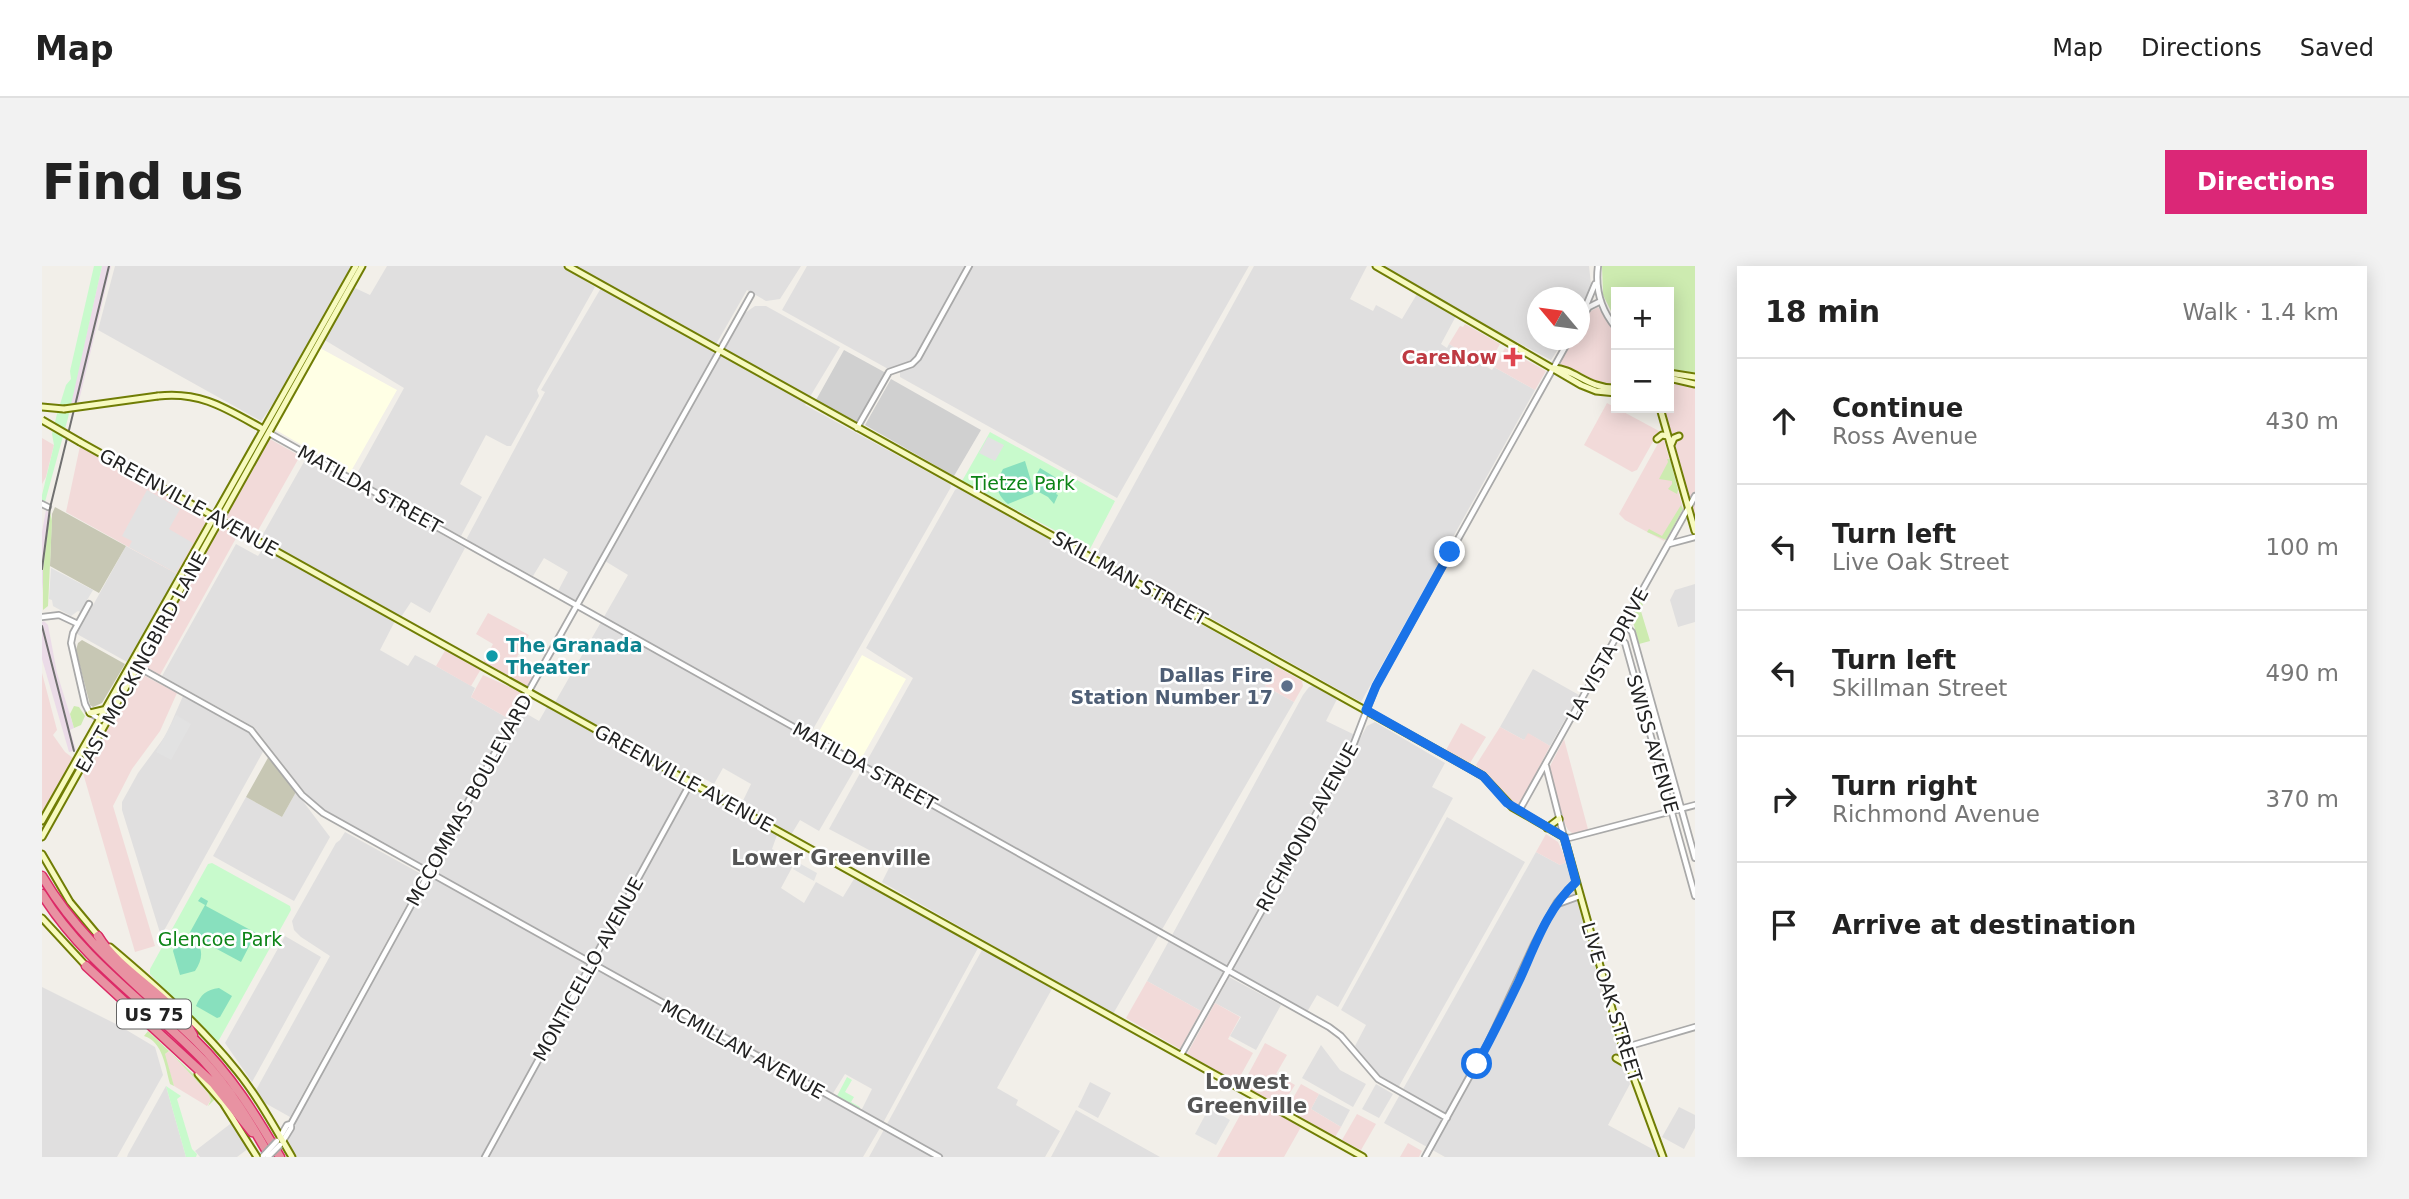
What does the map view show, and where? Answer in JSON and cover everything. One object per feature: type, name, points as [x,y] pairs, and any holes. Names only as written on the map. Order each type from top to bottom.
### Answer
[{"type":"highway","name":"US 75","points":[[43,871],[60,906],[86,938],[196,1041],[244,1097],[280,1157]]},
{"type":"highway","name":"US 75","points":[[42,894],[89,954],[213,1071],[235,1099],[260,1139],[264,1157]]},
{"type":"highway","points":[[98,936],[115,957],[189,1027],[196,1041]]},
{"type":"highway","points":[[86,966],[213,1083],[245,1125],[260,1139]]},
{"type":"main road","name":"EAST MOCKINGBIRD LANE","points":[[218,517],[262,429],[285,394],[356,266]]},
{"type":"main road","name":"EAST MOCKINGBIRD LANE","points":[[42,820],[93,749],[117,698],[362,266]]},
{"type":"main road","name":"SKILLMAN STREET","points":[[568,266],[1483,776],[1502,798],[1519,811],[1564,837]]},
{"type":"main road","points":[[1376,266],[1587,388],[1611,390]]},
{"type":"main road","points":[[1674,376],[1695,377]]},
{"type":"main road","points":[[1674,377],[1695,384]]},
{"type":"main road","points":[[42,407],[64,409],[181,395],[202,398],[269,433]]},
{"type":"main road","points":[[1661,413],[1695,531]]},
{"type":"main road","name":"GREENVILLE AVENUE","points":[[42,420],[1363,1157]]},
{"type":"main road","points":[[1657,439],[1662,435],[1668,436]]},
{"type":"main road","points":[[1671,445],[1674,438],[1679,436]]},
{"type":"main road","name":"EAST MOCKINGBIRD LANE","points":[[42,837],[86,746],[107,709],[117,698]]},
{"type":"main road","points":[[90,713],[107,709]]},
{"type":"main road","points":[[86,746],[93,749]]},
{"type":"main road","points":[[1547,828],[1559,819]]},
{"type":"main road","name":"LIVE OAK STREET","points":[[1564,837],[1623,1048],[1663,1157]]},
{"type":"main road","points":[[42,854],[76,912],[98,936],[170,999],[229,1062],[251,1090],[292,1157]]},
{"type":"main road","points":[[43,871],[51,872]]},
{"type":"main road","points":[[42,918],[110,992],[210,1086],[264,1157]]},
{"type":"main road","points":[[1616,1058],[1629,1065]]},
{"type":"street","points":[[857,429],[889,372],[912,364],[918,358],[969,266]]},
{"type":"street","points":[[1598,266],[1601,301],[1611,319]]},
{"type":"street","points":[[1590,294],[1597,276]]},
{"type":"street","name":"MCCOMMAS BOULEVARD","points":[[264,1157],[291,1128],[528,692],[751,295]]},
{"type":"street","points":[[1590,306],[1601,301]]},
{"type":"street","name":"RICHMOND AVENUE","points":[[1181,1055],[1351,751],[1366,710],[1395,651],[1564,350]]},
{"type":"street","name":"MATILDA STREET","points":[[269,433],[1337,1032],[1382,1082],[1447,1118]]},
{"type":"street","name":"LA VISTA DRIVE","points":[[1519,811],[1695,496]]},
{"type":"street","points":[[42,504],[48,507]]},
{"type":"street","points":[[1668,545],[1695,537]]},
{"type":"street","points":[[89,604],[72,638],[71,648],[85,704],[90,713],[107,724]]},
{"type":"street","points":[[45,616],[59,615],[78,624]]},
{"type":"street","name":"SWISS AVENUE","points":[[1624,624],[1632,632],[1695,859]]},
{"type":"street","name":"SWISS AVENUE","points":[[1617,636],[1625,643],[1695,896]]},
{"type":"street","name":"MCMILLAN AVENUE","points":[[135,666],[251,730],[314,808],[939,1157]]},
{"type":"street","points":[[1647,719],[1655,717]]},
{"type":"street","name":"LIVE OAK STREET","points":[[1545,764],[1564,837]]},
{"type":"street","points":[[1538,777],[1544,775],[1549,781]]},
{"type":"street","name":"MONTICELLO AVENUE","points":[[485,1157],[691,782]]},
{"type":"street","points":[[1564,837],[1576,838],[1695,805]]},
{"type":"street","points":[[1686,863],[1695,859]]},
{"type":"street","points":[[1425,1157],[1491,1037],[1531,949],[1555,906],[1576,882]]},
{"type":"street","points":[[1555,906],[1580,896]]},
{"type":"street","points":[[1623,1048],[1695,1027]]},
{"type":"shaded area","points":[[102,266],[111,266],[78,405],[70,406]]},
{"type":"shaded area","points":[[115,266],[352,266],[282,391],[261,421],[98,330]]},
{"type":"shaded area","points":[[387,266],[562,266],[595,287],[537,390],[539,396],[511,446],[486,435],[460,484],[482,497],[461,536],[355,477],[404,388],[323,339],[352,289],[370,295]]},
{"type":"shaded area","points":[[575,266],[801,266],[780,299],[766,301],[747,290],[715,346]]},
{"type":"shaded area","points":[[807,266],[967,266],[917,357],[908,364],[890,370],[782,310]]},
{"type":"shaded area","points":[[971,266],[1249,266],[1117,498],[900,377],[900,371],[915,364],[921,356]]},
{"type":"shaded area","points":[[1254,266],[1367,266],[1350,299],[1373,311],[1376,305],[1402,319],[1417,294],[1456,316],[1441,344],[1447,348],[1449,344],[1492,370],[1494,367],[1535,390],[1361,702],[1096,554]]},
{"type":"shaded area","points":[[1383,266],[1589,266],[1591,284],[1590,290],[1590,287],[1527,287],[1527,347]]},
{"type":"shaded area","points":[[601,288],[712,351],[714,355],[577,599],[574,600],[558,591],[568,572],[544,558],[533,576],[468,541],[467,538],[545,392],[541,390]]},
{"type":"shaded area","points":[[755,306],[766,306],[840,347],[805,405],[950,484],[951,487],[808,738],[856,767],[819,831],[800,820],[791,835],[740,807],[751,784],[723,768],[714,784],[692,772],[688,778],[554,704],[628,575],[605,561],[745,313]]},
{"type":"shaded area","points":[[1598,307],[1611,326],[1611,384],[1586,380],[1560,363],[1567,350],[1590,350],[1590,312]]},
{"type":"shaded area","points":[[1465,324],[1500,344],[1487,367],[1449,344],[1460,326]]},
{"type":"shaded area","points":[[320,348],[397,390],[350,473],[276,430]]},
{"type":"shaded area","points":[[1505,348],[1546,371],[1535,390],[1494,367]]},
{"type":"shaded area","points":[[844,350],[886,373],[857,423],[816,400]]},
{"type":"shaded area","points":[[1532,350],[1558,350],[1551,360]]},
{"type":"shaded area","points":[[891,379],[981,430],[954,476],[865,425]]},
{"type":"shaded area","points":[[1674,383],[1695,388],[1695,519],[1665,413],[1674,413]]},
{"type":"shaded area","points":[[1607,403],[1611,405],[1611,413],[1626,413],[1659,431],[1637,470],[1632,472],[1584,445]]},
{"type":"shaded area","points":[[988,437],[1004,445],[995,461],[979,453]]},
{"type":"shaded area","points":[[1663,437],[1683,509],[1664,541],[1619,514]]},
{"type":"shaded area","points":[[42,438],[54,445],[42,484]]},
{"type":"shaded area","points":[[268,438],[300,456],[256,534],[224,517]]},
{"type":"shaded area","points":[[80,446],[208,518],[177,574],[66,512]]},
{"type":"shaded area","points":[[310,458],[465,548],[430,613],[411,602],[401,617],[263,540],[262,536],[305,460]]},
{"type":"shaded area","points":[[958,488],[1276,666],[1265,686],[1294,702],[1113,1014],[882,882],[892,862],[829,829],[913,678],[866,648]]},
{"type":"shaded area","points":[[147,490],[180,509],[169,529],[193,543],[176,573],[129,547],[132,541],[122,536]]},
{"type":"shaded area","points":[[55,507],[126,546],[99,593],[50,566],[52,514]]},
{"type":"shaded area","points":[[46,510],[50,514],[42,592],[42,532]]},
{"type":"shaded area","points":[[222,521],[240,531],[160,675],[142,665]]},
{"type":"shaded area","points":[[236,544],[258,556],[264,547],[395,621],[380,650],[408,666],[415,655],[436,666],[475,688],[471,697],[509,719],[428,868],[314,804],[254,727],[162,676]]},
{"type":"shaded area","points":[[126,546],[177,574],[127,662],[77,634]]},
{"type":"shaded area","points":[[51,568],[93,590],[80,612],[71,616],[53,606],[52,600],[49,599]]},
{"type":"shaded area","points":[[1695,584],[1695,622],[1678,627],[1670,600],[1675,590]]},
{"type":"shaded area","points":[[488,613],[529,635],[516,659],[537,671],[529,686],[525,687],[483,663],[493,644],[476,634]]},
{"type":"shaded area","points":[[44,621],[48,625],[57,673],[74,728],[70,730],[76,750],[69,752],[42,659]]},
{"type":"shaded area","points":[[82,640],[125,664],[102,703],[93,707],[90,705],[76,650]]},
{"type":"shaded area","points":[[446,649],[481,669],[471,686],[436,666]]},
{"type":"shaded area","points":[[862,655],[906,679],[861,759],[817,735]]},
{"type":"shaded area","points":[[1276,666],[1302,681],[1303,686],[1294,702],[1265,686]]},
{"type":"shaded area","points":[[1533,669],[1579,695],[1550,746],[1529,734],[1524,740],[1500,727]]},
{"type":"shaded area","points":[[42,673],[57,730],[53,735],[73,758],[42,813]]},
{"type":"shaded area","points":[[141,674],[177,693],[160,731],[132,769],[113,806],[155,946],[135,952],[83,773]]},
{"type":"shaded area","points":[[483,675],[523,693],[509,719],[471,697]]},
{"type":"shaded area","points":[[1313,686],[1337,699],[1326,721],[1355,735],[1201,1011],[1147,981],[1303,695]]},
{"type":"shaded area","points":[[183,696],[249,733],[264,750],[161,936],[122,810],[122,802],[138,773],[166,735]]},
{"type":"shaded area","points":[[547,707],[777,835],[772,849],[795,862],[781,888],[804,903],[816,882],[843,897],[854,879],[858,878],[978,948],[883,1123],[861,1111],[872,1089],[845,1074],[832,1095],[434,872],[433,869],[520,710],[539,721]]},
{"type":"shaded area","points":[[176,715],[191,724],[171,760],[156,752]]},
{"type":"shaded area","points":[[1375,722],[1445,763],[1432,787],[1453,798],[1338,1007],[1317,995],[1307,1012],[1232,969],[1367,726]]},
{"type":"shaded area","points":[[1461,723],[1486,737],[1470,763],[1446,750]]},
{"type":"shaded area","points":[[1500,727],[1524,740],[1528,733],[1550,746],[1520,804],[1516,805],[1505,798],[1476,765]]},
{"type":"shaded area","points":[[1564,739],[1589,833],[1575,835],[1568,830],[1549,768]]},
{"type":"shaded area","points":[[269,756],[296,792],[282,817],[246,797]]},
{"type":"shaded area","points":[[296,792],[330,837],[294,901],[213,856],[246,797],[282,817]]},
{"type":"shaded area","points":[[1447,817],[1525,862],[1398,1088],[1381,1078],[1355,1046],[1366,1025],[1341,1010]]},
{"type":"shaded area","points":[[345,832],[423,875],[290,1117],[265,1103],[256,1090],[330,956],[301,937],[294,930],[292,921],[336,843]]},
{"type":"shaded area","points":[[1546,834],[1558,842],[1567,862],[1560,865],[1536,852]]},
{"type":"shaded area","points":[[1536,852],[1560,865],[1567,862],[1611,1027],[1630,1084],[1608,1125],[1656,1151],[1658,1157],[1445,1157],[1384,1123]]},
{"type":"shaded area","points":[[797,862],[817,873],[814,881],[793,869]]},
{"type":"shaded area","points":[[431,877],[880,1128],[863,1157],[297,1157],[288,1141],[297,1115],[427,879]]},
{"type":"shaded area","points":[[285,936],[321,957],[252,1082],[225,1043]]},
{"type":"shaded area","points":[[985,949],[1053,987],[997,1088],[1018,1100],[1016,1105],[1060,1131],[1045,1157],[869,1157],[982,950]]},
{"type":"shaded area","points":[[1229,977],[1281,1005],[1256,1050],[1230,1036],[1241,1017],[1215,1003]]},
{"type":"shaded area","points":[[1147,981],[1201,1011],[1180,1049],[1126,1018]]},
{"type":"shaded area","points":[[42,987],[155,1047],[163,1075],[117,1157],[42,1157]]},
{"type":"shaded area","points":[[1215,1003],[1240,1017],[1228,1039],[1253,1053],[1237,1082],[1187,1054]]},
{"type":"shaded area","points":[[1265,1043],[1287,1055],[1276,1074],[1295,1085],[1280,1108],[1242,1086]]},
{"type":"shaded area","points":[[1321,1045],[1340,1070],[1366,1084],[1353,1107],[1302,1078]]},
{"type":"shaded area","points":[[169,1051],[208,1093],[211,1100],[207,1106],[174,1086],[165,1057]]},
{"type":"shaded area","points":[[1090,1082],[1111,1093],[1098,1118],[1078,1107]]},
{"type":"shaded area","points":[[1301,1084],[1319,1094],[1311,1109],[1341,1127],[1335,1137],[1287,1109]]},
{"type":"shaded area","points":[[1376,1084],[1393,1094],[1379,1118],[1362,1109]]},
{"type":"shaded area","points":[[166,1086],[186,1157],[127,1157],[128,1154]]},
{"type":"shaded area","points":[[1319,1094],[1350,1110],[1341,1127],[1311,1109]]},
{"type":"shaded area","points":[[1249,1099],[1301,1127],[1284,1157],[1217,1157]]},
{"type":"shaded area","points":[[1679,1107],[1695,1115],[1695,1128],[1684,1149],[1662,1137]]},
{"type":"shaded area","points":[[1209,1108],[1230,1120],[1216,1145],[1195,1134]]},
{"type":"shaded area","points":[[1076,1110],[1160,1157],[1051,1157]]},
{"type":"shaded area","points":[[1357,1114],[1376,1124],[1361,1150],[1342,1140]]},
{"type":"shaded area","points":[[234,1121],[249,1148],[237,1157],[200,1157],[195,1151]]},
{"type":"shaded area","points":[[1408,1143],[1422,1151],[1419,1157],[1400,1157]]},
{"type":"green space","points":[[94,266],[102,266],[68,418],[45,502],[42,495],[54,445],[52,434],[66,385],[71,379],[70,371]]},
{"type":"green space","points":[[1602,266],[1695,266],[1695,374],[1674,370],[1674,287],[1611,287],[1611,311],[1603,295]]},
{"type":"green space","name":"Tietze Park","points":[[990,432],[1115,501],[1090,549],[962,481]]},
{"type":"green space","points":[[1667,459],[1670,459],[1677,494],[1668,489],[1672,481],[1659,479]]},
{"type":"green space","points":[[1025,461],[1033,494],[1008,504],[999,492],[1000,474],[1003,469]]},
{"type":"green space","points":[[1040,468],[1058,479],[1064,479],[1054,504],[1037,491],[1034,479]]},
{"type":"green space","points":[[1681,505],[1683,509],[1666,540],[1647,532],[1649,529],[1662,536]]},
{"type":"green space","points":[[50,512],[52,521],[48,606],[43,610],[43,570]]},
{"type":"green space","points":[[1641,601],[1643,605],[1640,608],[1650,641],[1639,644],[1632,618]]},
{"type":"green space","points":[[74,706],[79,707],[85,716],[81,725],[74,728],[70,714]]},
{"type":"green space","name":"Glencoe Park","points":[[212,863],[290,906],[291,910],[219,1040],[215,1042],[150,974],[150,969],[208,864]]},
{"type":"green space","points":[[201,897],[208,901],[206,906],[256,933],[241,962],[189,934],[205,905],[198,901]]},
{"type":"green space","points":[[198,942],[201,953],[195,971],[180,975],[174,948]]},
{"type":"green space","points":[[219,988],[232,996],[217,1018],[196,1006],[204,993]]},
{"type":"green space","points":[[148,1031],[209,1089],[215,1099],[208,1106],[211,1100],[208,1093],[169,1051],[165,1054],[174,1086],[170,1084],[159,1049],[144,1036]]},
{"type":"green space","points":[[847,1077],[852,1080],[845,1092],[854,1097],[851,1102],[860,1107],[859,1110],[837,1096]]},
{"type":"green space","points":[[166,1086],[181,1096],[177,1099],[196,1157],[186,1157]]},
{"type":"tram line","points":[[42,569],[50,508],[109,266]]},
{"type":"tram line","points":[[42,626],[74,751]]},
{"type":"place","name":"CareNow","points":[[1513,357]]},
{"type":"place","name":"The Granada Theater","points":[[492,656]]},
{"type":"place","name":"Dallas Fire Station Number 17","points":[[1287,686]]},
{"type":"district","name":"Lower Greenville","points":[[831,858]]},
{"type":"district","name":"Lowest Greenville","points":[[1247,1094]]},
{"type":"route","points":[[1450,552],[1376,686],[1366,710],[1483,776],[1512,807],[1564,837],[1576,882],[1558,902],[1531,949],[1518,982],[1477,1064]]}]
